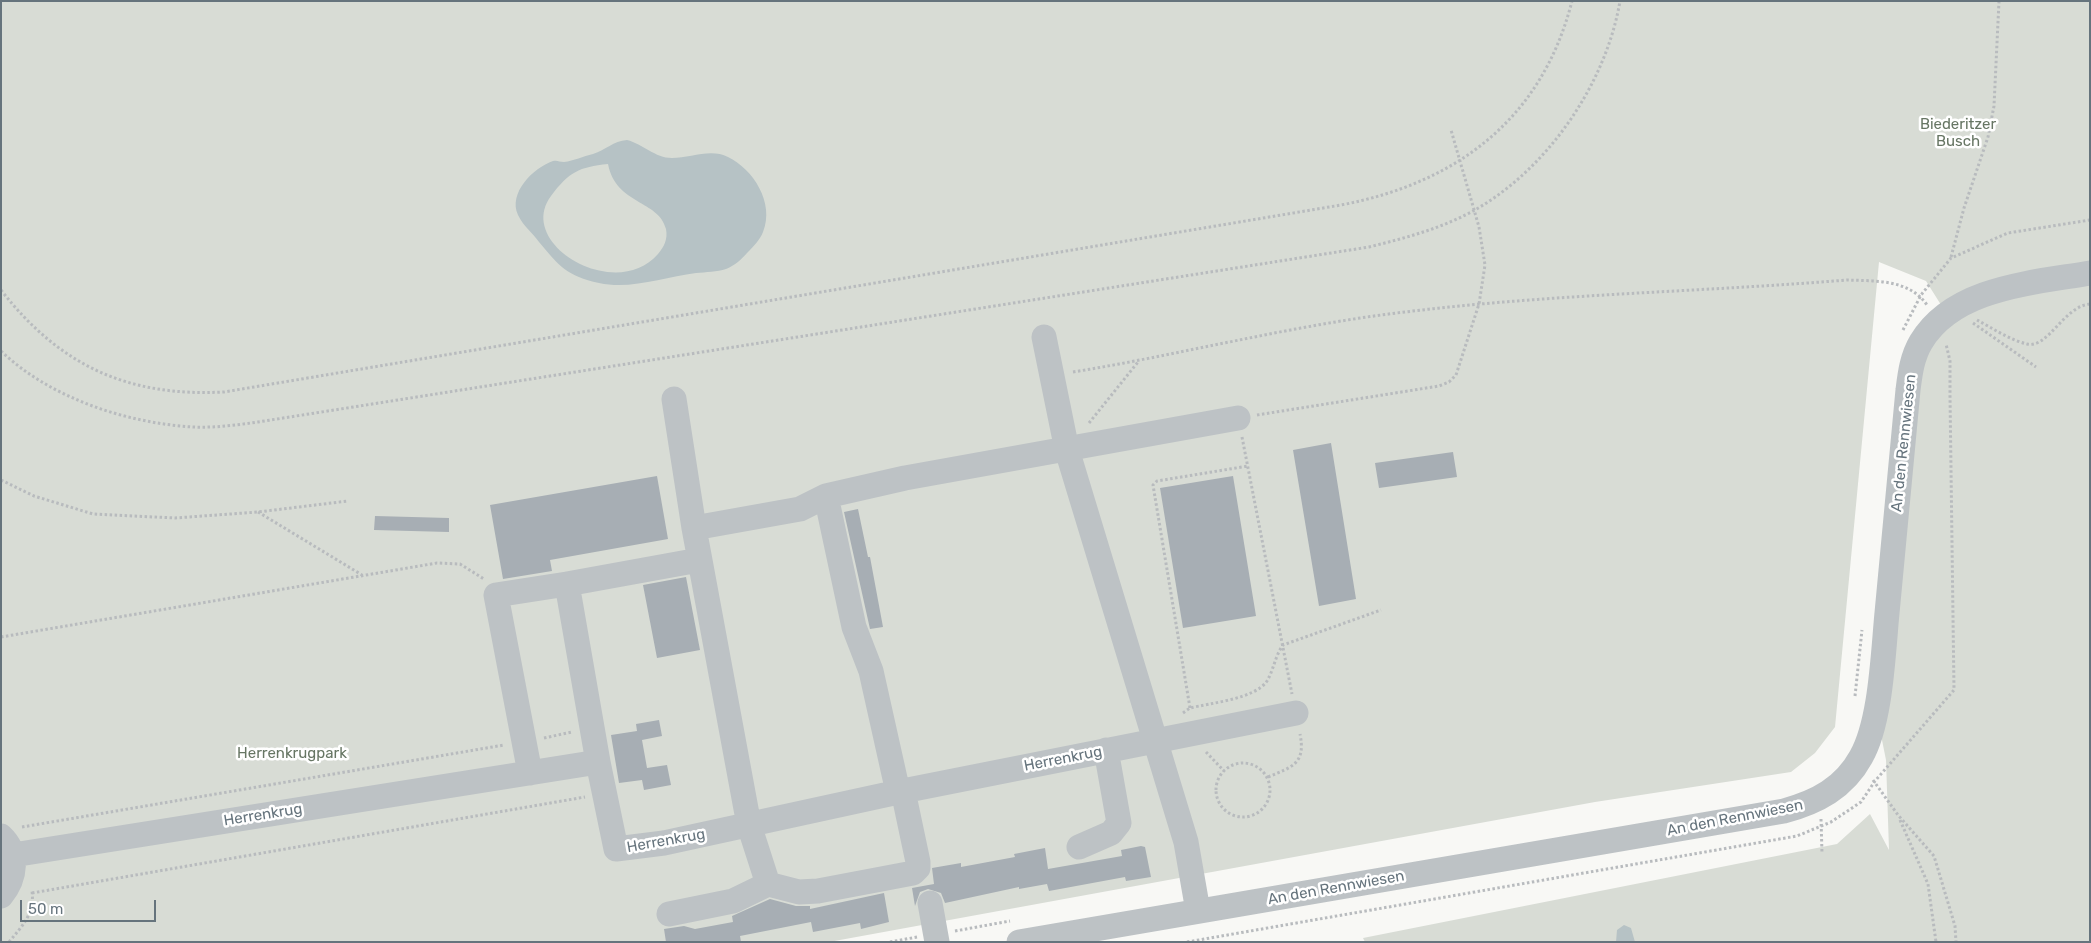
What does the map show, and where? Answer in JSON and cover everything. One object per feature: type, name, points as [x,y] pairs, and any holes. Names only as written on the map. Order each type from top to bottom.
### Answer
[{"type":"street","name":"An den Rennwiesen","points":[[1015,931],[1198,911],[1784,811],[1811,803],[1832,791],[1843,782],[1858,763],[1871,735],[1878,694],[1911,371],[1920,343],[1946,315],[2000,290],[2090,273]]},
{"type":"street","points":[[1044,338],[1067,450],[1158,740],[1186,842],[1198,911]]},
{"type":"street","points":[[674,399],[699,560],[749,825],[768,884]]},
{"type":"street","points":[[694,528],[800,509],[826,496],[958,468],[1238,418]]},
{"type":"street","points":[[669,914],[733,901],[768,884],[792,891],[818,891],[913,873],[918,868],[871,671],[854,628],[826,496]]},
{"type":"street","points":[[530,773],[496,595],[699,560]]},
{"type":"street","points":[[567,584],[598,762]]},
{"type":"street","name":"Herrenkrug","points":[[12,839],[530,773],[598,762],[616,849],[664,843],[900,792],[1296,713]]},
{"type":"street","points":[[1079,847],[1111,833],[1120,823],[1106,750]]},
{"type":"street","points":[[1,896],[13,873],[12,839]]},
{"type":"street","points":[[930,903],[936,938]]},
{"type":"path","points":[[1,290],[23,316],[52,344],[77,361],[105,374],[133,384],[168,392],[224,392],[1341,205],[1394,193],[1419,183],[1460,160],[1502,128],[1534,87],[1557,44],[1572,1]]},
{"type":"path","points":[[1,351],[50,385],[82,401],[116,413],[136,419],[176,426],[227,426],[1369,247],[1432,230],[1475,210],[1523,173],[1562,130],[1591,84],[1615,24],[1620,1]]},
{"type":"path","points":[[1920,295],[1951,258],[1964,208],[1988,137],[1994,106],[1999,1]]},
{"type":"path","points":[[1268,777],[1290,767],[1301,755],[1302,745],[1238,418],[1444,385],[1452,379],[1458,370],[1479,304],[1485,265],[1475,210],[1451,130]]},
{"type":"path","points":[[1951,258],[2008,233],[2090,220]]},
{"type":"path","points":[[1066,373],[1139,361],[1295,328],[1404,312],[1479,304],[1847,280],[1888,281],[1920,295],[1946,315],[2036,367]]},
{"type":"path","points":[[1946,315],[2028,345],[2042,341],[2063,318],[2081,304],[2090,304]]},
{"type":"path","points":[[1187,942],[1797,836],[1821,827],[1852,810],[1861,802],[1874,781],[1954,690],[1950,361],[1946,315]]},
{"type":"path","points":[[1067,450],[1139,361]]},
{"type":"path","points":[[1190,708],[1153,485],[1157,481],[1248,466]]},
{"type":"path","points":[[1,480],[34,496],[93,514],[175,518],[258,512],[348,501]]},
{"type":"path","points":[[258,512],[363,576]]},
{"type":"path","points":[[1,637],[453,562],[466,566],[480,575],[496,595]]},
{"type":"path","points":[[1158,740],[1190,708],[1257,691],[1268,679],[1276,654],[1283,645],[1381,610]]},
{"type":"path","points":[[1855,701],[1863,621]]},
{"type":"path","points":[[12,839],[593,728]]},
{"type":"path","points":[[1236,763],[1250,763],[1258,766],[1268,777],[1270,799],[1264,808],[1256,814],[1246,818],[1231,814],[1223,808],[1218,800],[1216,789],[1220,776],[1228,767],[1236,763]]},
{"type":"path","points":[[1858,763],[1874,781],[1898,815],[1934,856],[1955,926],[1956,942]]},
{"type":"path","points":[[8,942],[26,923],[34,903],[32,892],[603,793]]},
{"type":"path","points":[[1898,815],[1928,884],[1936,942]]},
{"type":"path","points":[[890,942],[1015,931]]},
{"type":"green space","points":[[1,1],[2090,1],[2090,942],[1365,942],[1363,938],[1837,844],[1870,814],[1889,850],[1886,760],[1881,735],[1921,366],[1933,341],[1953,324],[1926,281],[1879,262],[1835,727],[1815,753],[1791,772],[1595,802],[829,942],[1,942]]},
{"type":"shaded area","points":[[622,141],[633,142],[660,156],[679,158],[715,153],[737,162],[753,178],[764,199],[766,221],[758,241],[740,260],[726,269],[635,284],[611,285],[599,283],[579,277],[564,269],[552,258],[520,219],[516,207],[516,198],[519,190],[530,175],[545,164],[553,161],[568,161],[593,154]],"holes":[[[608,164],[619,187],[628,195],[655,212],[662,220],[666,229],[665,243],[658,254],[640,268],[618,272],[596,270],[575,261],[558,248],[547,232],[544,214],[551,196],[563,181],[575,172],[589,167]]]},
{"type":"shaded area","points":[[1624,925],[1631,928],[1635,942],[1616,942],[1617,930]]},
{"type":"building","points":[[1331,443],[1356,599],[1319,606],[1293,450]]},
{"type":"building","points":[[1453,452],[1457,477],[1379,488],[1375,463]]},
{"type":"building","points":[[657,476],[668,539],[550,560],[552,571],[503,579],[490,505]]},
{"type":"building","points":[[1233,476],[1256,616],[1183,628],[1160,488]]},
{"type":"building","points":[[858,509],[868,557],[870,557],[883,627],[870,629],[844,512]]},
{"type":"building","points":[[375,516],[449,518],[449,532],[374,530]]},
{"type":"building","points":[[686,577],[700,650],[657,658],[643,585]]},
{"type":"building","points":[[659,720],[662,736],[642,740],[647,768],[667,765],[671,785],[644,790],[642,780],[619,783],[611,735],[637,731],[636,724]]},
{"type":"building","points":[[1145,847],[1151,877],[1126,881],[1125,877],[1049,891],[1047,884],[1019,889],[1019,887],[945,903],[941,893],[928,889],[920,892],[915,906],[912,888],[934,884],[932,868],[961,863],[961,867],[1015,857],[1014,854],[1045,848],[1048,869],[1122,856],[1121,850]]},
{"type":"building","points":[[884,893],[889,922],[861,929],[860,923],[813,932],[811,922],[740,936],[741,942],[666,942],[664,929],[684,926],[695,929],[733,922],[732,916],[770,899],[796,906],[810,906],[810,909]]},
{"type":"park label","name":"Biederitzer Busch","points":[[1958,134]]},
{"type":"park label","name":"Herrenkrugpark","points":[[292,754]]}]
